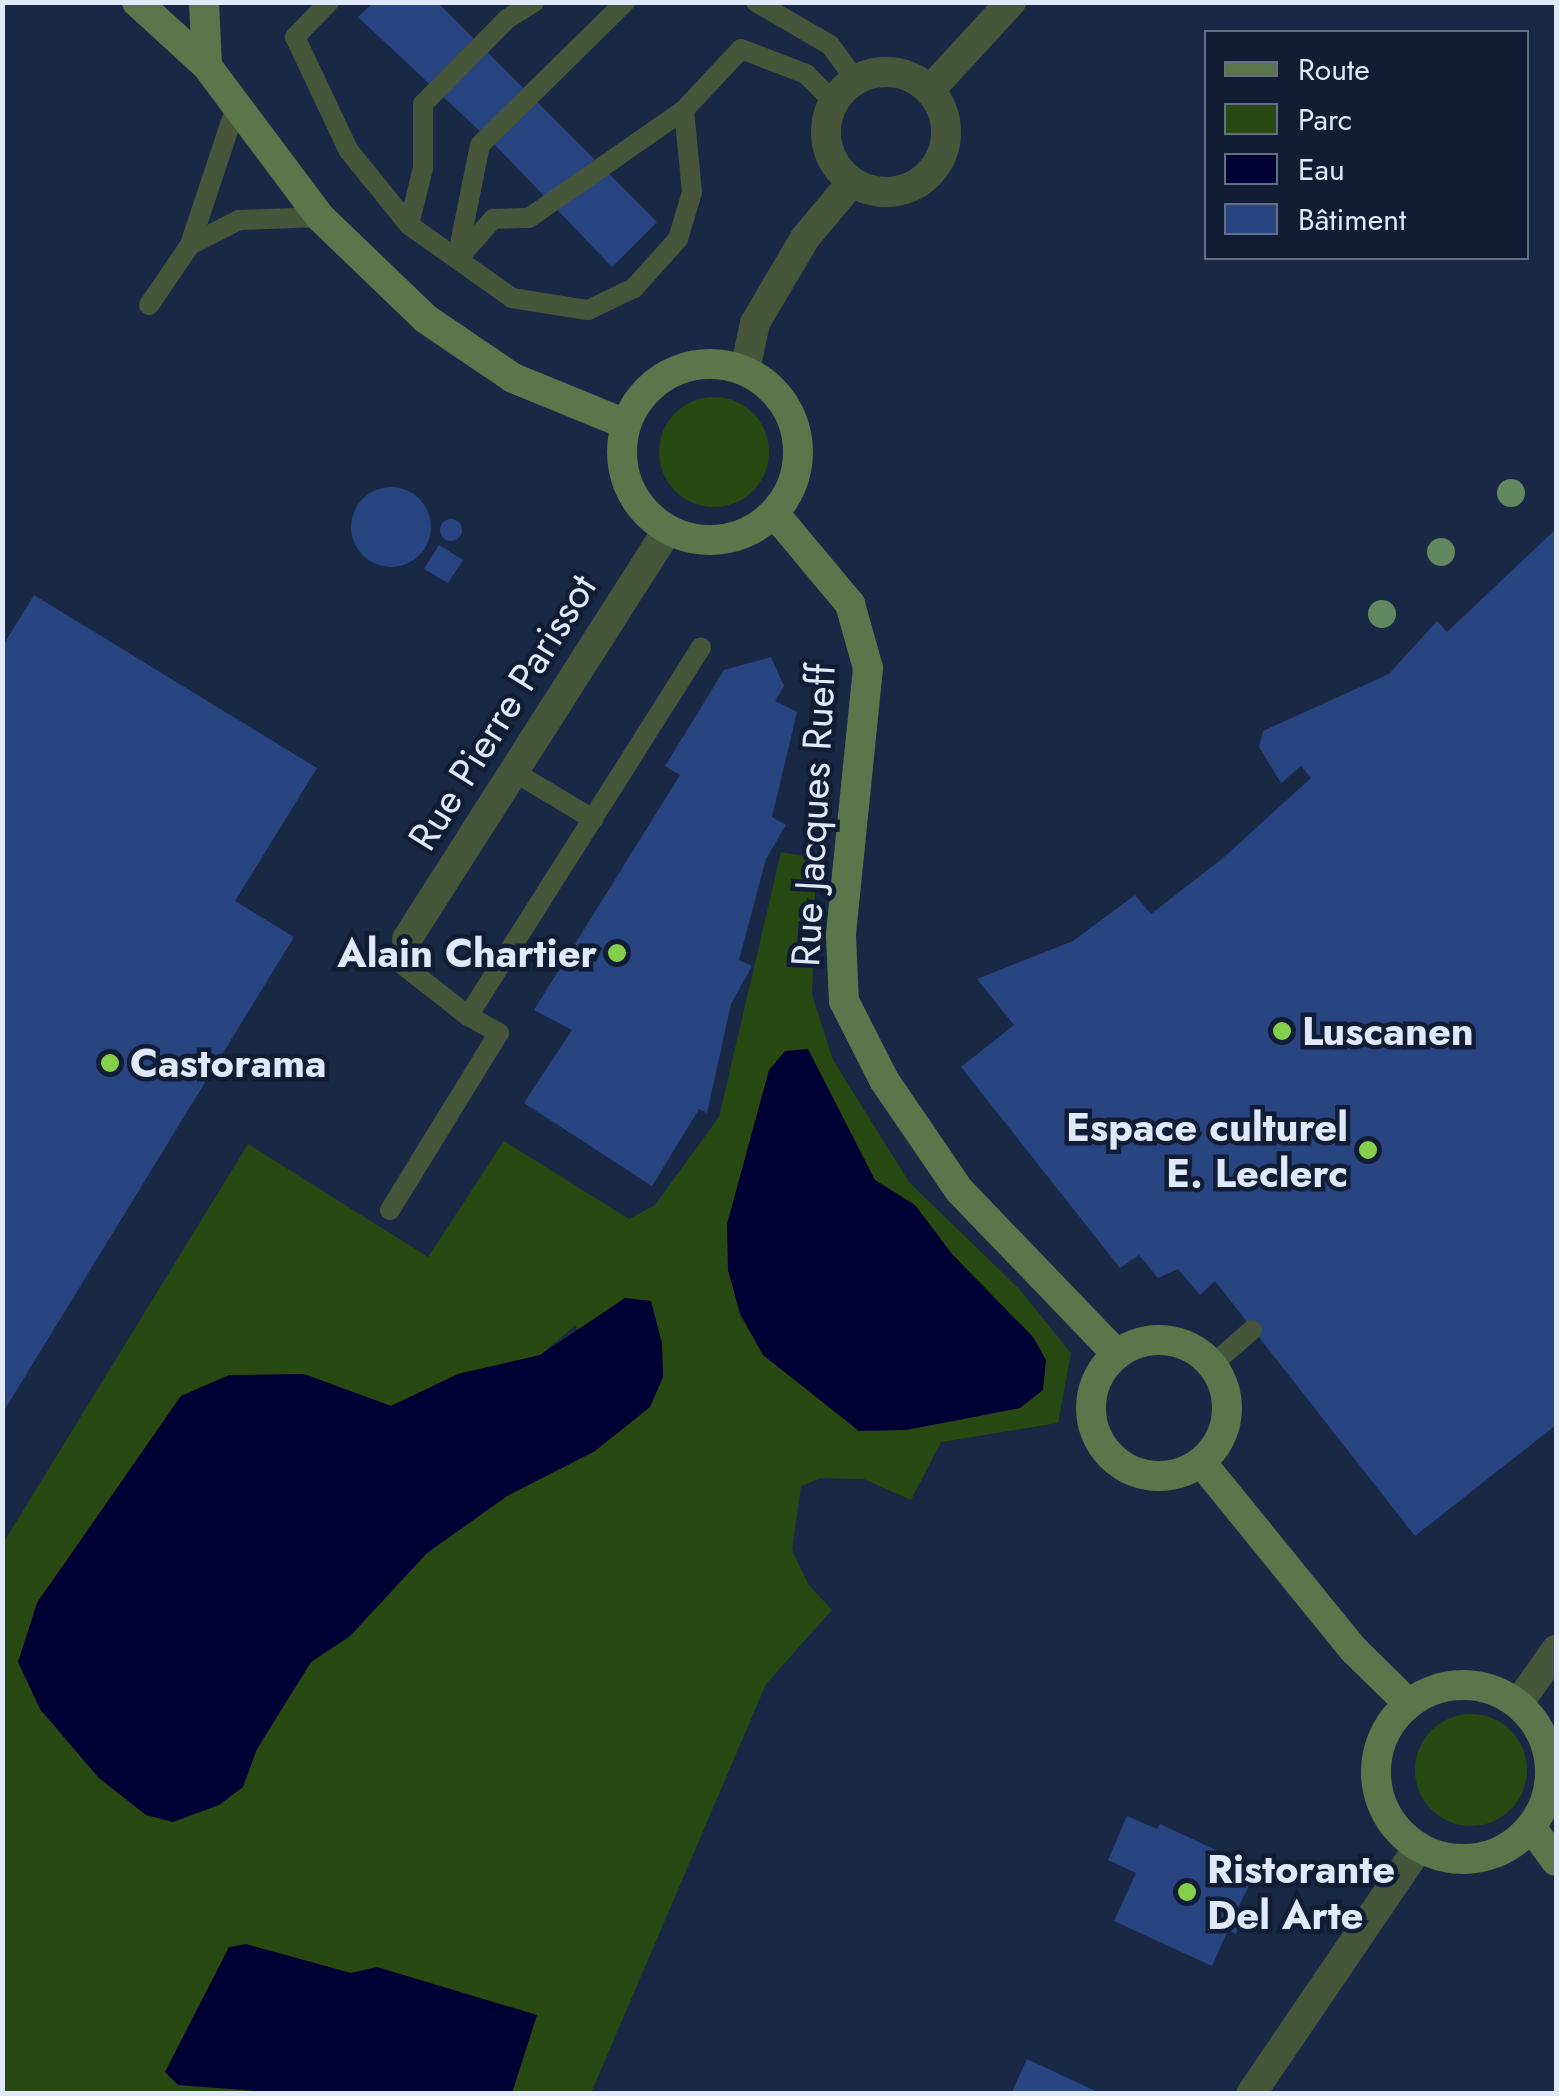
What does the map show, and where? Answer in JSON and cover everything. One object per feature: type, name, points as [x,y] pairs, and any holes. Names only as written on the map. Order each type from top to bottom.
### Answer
[{"type":"street","points":[[137,2],[207,66],[234,110],[320,217],[426,319],[513,378],[626,424]]},
{"type":"street","points":[[204,2],[207,66]]},
{"type":"street","points":[[930,90],[1011,2]]},
{"type":"street","points":[[894,72],[930,90],[946,122],[940,159],[930,174],[900,191],[851,183],[829,154],[825,136],[833,101],[856,79],[894,72]]},
{"type":"street","points":[[745,370],[755,323],[806,238],[851,183]]},
{"type":"street","points":[[688,366],[745,370],[770,386],[797,434],[794,476],[774,512],[724,540],[668,530],[644,511],[628,484],[622,454],[626,424],[661,378],[688,366]]},
{"type":"street","name":"Rue Jacques Rueff","points":[[774,512],[850,604],[868,668],[841,936],[844,1001],[884,1080],[959,1190],[1117,1354]]},
{"type":"street","name":"Rue Pierre Parissot","points":[[407,938],[668,530]]},
{"type":"street","points":[[1167,1341],[1196,1351],[1212,1365],[1225,1394],[1225,1426],[1201,1462],[1162,1477],[1140,1474],[1105,1451],[1090,1410],[1103,1370],[1117,1354],[1167,1341]]},
{"type":"street","points":[[1201,1462],[1354,1650],[1408,1704]]},
{"type":"street","points":[[1518,1704],[1556,1650]]},
{"type":"street","points":[[1463,1684],[1493,1689],[1518,1704],[1537,1724],[1549,1762],[1545,1803],[1531,1827],[1491,1855],[1467,1859],[1419,1848],[1382,1806],[1376,1778],[1389,1724],[1408,1704],[1463,1684]]},
{"type":"street","points":[[1531,1827],[1556,1861]]},
{"type":"street","points":[[1250,2094],[1419,1848]]},
{"type":"lane","points":[[328,2],[295,37],[348,151],[409,226],[512,298],[588,310],[634,288],[678,239],[692,192],[684,110]]},
{"type":"lane","points":[[409,226],[423,168],[423,104],[507,18],[534,2]]},
{"type":"lane","points":[[457,259],[480,145],[625,2]]},
{"type":"lane","points":[[769,6],[830,46],[856,79]]},
{"type":"lane","points":[[457,259],[493,218],[530,218],[684,110],[741,49],[806,74],[833,101]]},
{"type":"lane","points":[[149,306],[190,245],[234,110]]},
{"type":"lane","points":[[190,245],[238,220],[320,217]]},
{"type":"lane","points":[[468,1016],[701,648]]},
{"type":"lane","points":[[512,770],[593,819]]},
{"type":"lane","points":[[390,1210],[499,1033],[468,1016],[404,965],[407,938]]},
{"type":"lane","points":[[1212,1365],[1252,1330]]},
{"type":"shaded area","points":[[3,3],[1556,3],[1556,2093],[3,2093]]},
{"type":"green space","points":[[714,397],[735,401],[753,413],[765,431],[769,452],[765,473],[753,491],[735,503],[714,507],[693,503],[675,491],[663,473],[659,452],[663,431],[675,413],[693,401]]},
{"type":"green space","points":[[781,852],[816,858],[812,995],[833,1060],[909,1182],[1020,1290],[1071,1353],[1058,1423],[941,1442],[911,1500],[864,1479],[821,1478],[801,1486],[792,1550],[808,1584],[832,1610],[766,1684],[591,2093],[3,2093],[2,1545],[248,1144],[428,1257],[504,1141],[629,1219],[655,1205],[719,1117]],"holes":[[[576,1325],[595,1451],[507,1496],[427,1553],[350,1636],[311,1662],[257,1749],[147,1815],[99,1778],[40,1709],[37,1603],[181,1396],[304,1374],[391,1406],[458,1374],[540,1355]]]},
{"type":"green space","points":[[1471,1714],[1492,1718],[1510,1731],[1523,1749],[1527,1770],[1523,1791],[1510,1809],[1492,1822],[1471,1826],[1450,1822],[1432,1809],[1419,1791],[1415,1770],[1419,1749],[1432,1731],[1450,1718]]},
{"type":"water","points":[[808,1049],[875,1180],[915,1205],[952,1254],[1033,1337],[1046,1360],[1043,1390],[1020,1408],[906,1430],[859,1431],[763,1355],[740,1314],[728,1270],[727,1224],[769,1070],[785,1051]]},
{"type":"water","points":[[625,1298],[651,1301],[662,1343],[663,1377],[650,1407],[595,1451],[507,1496],[427,1553],[350,1636],[311,1662],[257,1749],[243,1787],[219,1805],[173,1822],[146,1815],[99,1778],[40,1709],[18,1662],[37,1603],[181,1396],[229,1375],[304,1374],[391,1406],[458,1374],[540,1355]]},
{"type":"water","points":[[246,1944],[351,1973],[377,1967],[537,2015],[512,2093],[294,2094],[178,2085],[165,2072],[229,1947]]},
{"type":"building","points":[[374,2],[437,2],[657,222],[612,267],[500,150],[358,17]]},
{"type":"building","points":[[391,487],[406,490],[419,499],[428,512],[428,542],[419,555],[406,564],[391,567],[376,564],[363,555],[354,542],[351,527],[354,512],[363,499],[376,490]]},
{"type":"building","points":[[451,519],[459,522],[459,538],[451,541],[443,538],[440,530],[443,522]]},
{"type":"building","name":"Luscanen","points":[[1556,529],[1556,1425],[1415,1536],[1215,1281],[1200,1295],[1178,1269],[1158,1278],[1139,1255],[1120,1268],[961,1067],[1014,1025],[977,979],[1073,941],[1135,895],[1151,914],[1223,858],[1311,778],[1301,766],[1281,783],[1259,747],[1263,731],[1389,674],[1437,621],[1447,632]]},
{"type":"building","points":[[439,545],[463,560],[448,583],[424,569]]},
{"type":"building","name":"Castorama","points":[[34,595],[317,768],[235,901],[294,937],[2,1414],[2,647]]},
{"type":"building","points":[[771,657],[784,686],[775,701],[797,712],[772,817],[786,825],[766,859],[739,960],[752,966],[731,1004],[707,1113],[699,1109],[652,1186],[524,1103],[572,1030],[534,1010],[680,775],[665,766],[724,670]]},
{"type":"building","name":"Ristorante Del Arte","points":[[1127,1816],[1157,1829],[1160,1824],[1257,1869],[1237,1910],[1245,1914],[1236,1934],[1228,1930],[1212,1966],[1114,1921],[1136,1873],[1108,1860]]},
{"type":"building","points":[[1027,2059],[1102,2094],[1011,2094]]},
{"type":"place","name":"Alain Chartier","points":[[617,953]]},
{"type":"place","name":"Luscanen","points":[[1282,1031]]},
{"type":"place","name":"Castorama","points":[[110,1063]]},
{"type":"place","name":"Espace culturel E. Leclerc","points":[[1368,1150]]},
{"type":"place","name":"Ristorante Del Arte","points":[[1187,1892]]}]
